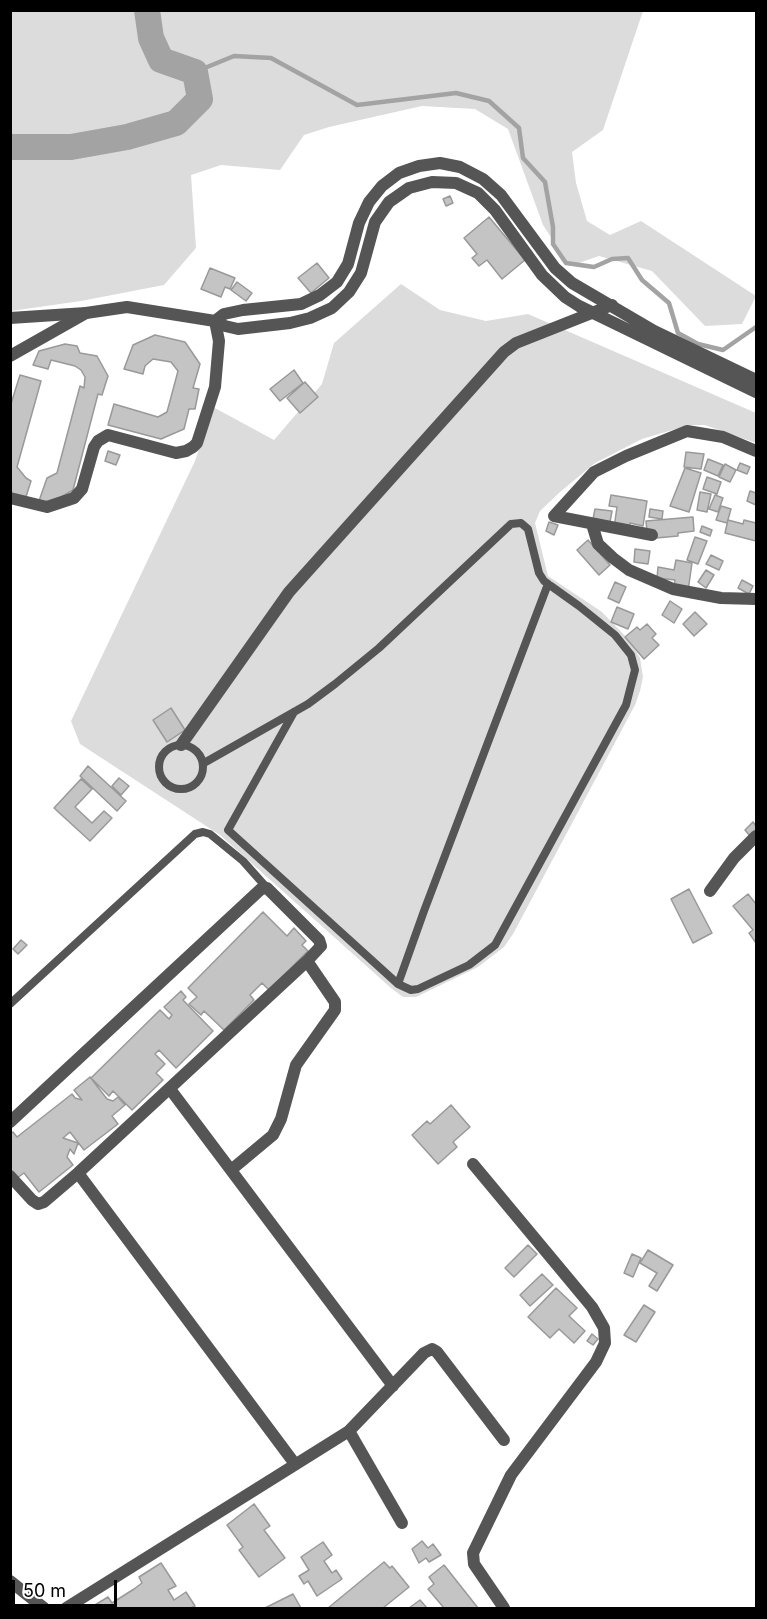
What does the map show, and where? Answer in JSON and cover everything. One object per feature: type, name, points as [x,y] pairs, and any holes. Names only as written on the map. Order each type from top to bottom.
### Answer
[{"type":"street","points":[[215,321],[224,315],[243,310],[301,304],[320,295],[337,282],[348,264],[359,223],[369,202],[382,186],[399,173],[419,166],[440,164],[460,167],[483,179],[501,195],[555,268],[572,283],[654,331],[756,380]]},
{"type":"street","points":[[10,318],[86,313],[127,307],[215,321],[238,329],[290,323],[310,318],[332,308],[349,292],[361,273],[375,222],[389,202],[409,188],[432,182],[456,183],[478,193],[495,210],[553,287],[572,302],[756,392]]},
{"type":"street","points":[[181,745],[289,592],[504,352],[516,343],[612,305]]},
{"type":"street","points":[[10,356],[86,313]]},
{"type":"street","points":[[10,498],[47,507],[74,498],[82,489],[98,441],[108,435],[176,453],[193,447],[197,442],[215,387],[219,341],[215,321]]},
{"type":"street","points":[[652,535],[554,516],[594,472],[687,431],[723,437],[756,451]]},
{"type":"street","points":[[592,524],[598,544],[629,570],[673,589],[721,598],[756,598]]},
{"type":"street","points":[[710,891],[734,858],[756,836]]},
{"type":"street","points":[[10,1122],[261,889],[267,888],[319,940],[321,946],[307,961],[170,1089],[44,1202],[38,1204],[32,1200],[10,1176]]},
{"type":"street","points":[[231,1170],[273,1135],[281,1119],[296,1065],[335,1010],[335,1002],[307,961]]},
{"type":"street","points":[[170,1089],[393,1386]]},
{"type":"street","points":[[473,1164],[592,1307],[604,1328],[605,1343],[596,1362],[511,1475],[473,1553],[474,1564],[504,1608]]},
{"type":"street","points":[[78,1173],[296,1464]]},
{"type":"street","points":[[66,1608],[349,1431],[424,1353],[432,1349],[437,1352],[504,1440]]},
{"type":"street","points":[[349,1431],[402,1523]]},
{"type":"street","points":[[10,1581],[44,1608]]},
{"type":"lane","points":[[204,763],[191,747],[181,745],[170,747],[159,759],[159,772],[167,785],[182,789],[191,787],[201,775],[204,763],[294,712],[335,684],[379,648],[511,524],[521,523],[528,529],[539,573],[548,584],[615,635],[631,655],[635,670],[626,705],[495,945],[469,965],[418,989],[411,990],[398,984],[228,830],[294,712]]},
{"type":"lane","points":[[398,984],[548,584]]},
{"type":"lane","points":[[10,1004],[195,834],[203,832],[210,834],[243,861],[267,888]]},
{"type":"shaded area","points":[[10,11],[643,11],[603,130],[572,152],[576,183],[587,221],[610,235],[641,221],[756,296],[742,324],[705,326],[652,271],[599,256],[570,266],[543,225],[508,129],[475,109],[422,106],[329,127],[304,135],[280,170],[221,165],[191,175],[196,248],[164,285],[81,301],[11,311]]},
{"type":"shaded area","points":[[401,284],[440,310],[486,321],[528,314],[756,413],[756,443],[705,425],[689,425],[642,439],[595,463],[540,511],[535,523],[548,576],[602,612],[629,640],[640,658],[643,677],[640,691],[635,705],[504,947],[478,967],[416,997],[403,997],[391,988],[220,835],[80,744],[71,721],[195,461],[213,407],[274,440],[322,384],[334,343]]},
{"type":"building","points":[[450,196],[453,203],[446,206],[443,199]]},
{"type":"building","points":[[489,217],[525,260],[502,279],[487,260],[479,266],[472,258],[477,254],[464,238]]},
{"type":"building","points":[[317,263],[329,278],[311,293],[298,278]]},
{"type":"building","points":[[210,268],[235,278],[230,289],[225,287],[221,297],[201,289]]},
{"type":"building","points":[[237,282],[252,293],[246,301],[231,290]]},
{"type":"building","points":[[155,335],[185,342],[200,364],[193,388],[199,389],[195,409],[189,409],[184,429],[161,439],[108,425],[114,404],[158,417],[167,412],[178,371],[171,362],[153,359],[145,366],[143,374],[124,369],[133,345]]},
{"type":"building","points":[[65,344],[77,346],[80,353],[97,356],[108,376],[102,395],[98,394],[73,490],[51,503],[39,501],[47,478],[57,473],[80,386],[84,388],[85,377],[75,366],[51,360],[48,369],[33,365],[39,351]]},
{"type":"building","points":[[294,370],[303,383],[280,401],[270,389]]},
{"type":"building","points":[[20,375],[41,381],[17,467],[31,481],[25,500],[10,496],[10,407]]},
{"type":"building","points":[[305,382],[318,397],[300,413],[287,398]]},
{"type":"building","points":[[108,451],[120,455],[116,465],[105,461]]},
{"type":"building","points":[[686,452],[704,454],[701,469],[684,467]]},
{"type":"building","points":[[708,459],[723,465],[718,476],[704,470]]},
{"type":"building","points":[[740,463],[750,467],[747,474],[737,470]]},
{"type":"building","points":[[725,464],[736,470],[730,482],[719,477]]},
{"type":"building","points":[[685,468],[701,473],[689,512],[670,506]]},
{"type":"building","points":[[707,477],[721,482],[717,494],[703,489]]},
{"type":"building","points":[[750,491],[756,493],[756,505],[747,501]]},
{"type":"building","points":[[700,492],[711,494],[707,512],[697,510]]},
{"type":"building","points":[[611,495],[647,501],[643,526],[630,523],[629,530],[614,528],[617,507],[609,506]]},
{"type":"building","points":[[715,495],[723,498],[718,512],[709,509]]},
{"type":"building","points":[[721,506],[731,509],[727,523],[716,520]]},
{"type":"building","points":[[595,509],[612,511],[610,522],[593,519]]},
{"type":"building","points":[[650,509],[663,511],[662,519],[649,517]]},
{"type":"building","points":[[693,517],[694,531],[678,533],[678,536],[656,538],[647,531],[646,521]]},
{"type":"building","points":[[728,520],[743,524],[744,520],[756,523],[756,541],[725,533]]},
{"type":"building","points":[[549,522],[558,525],[554,535],[546,531]]},
{"type":"building","points":[[702,526],[712,530],[710,536],[700,532]]},
{"type":"building","points":[[695,537],[707,541],[698,564],[687,560]]},
{"type":"building","points":[[588,540],[610,565],[599,575],[577,550]]},
{"type":"building","points":[[635,549],[650,551],[648,564],[634,562]]},
{"type":"building","points":[[711,555],[723,561],[719,570],[706,564]]},
{"type":"building","points":[[676,560],[692,563],[688,591],[674,589],[675,580],[657,578],[658,567],[674,570]]},
{"type":"building","points":[[706,570],[714,575],[706,588],[698,582]]},
{"type":"building","points":[[742,580],[753,586],[749,594],[738,588]]},
{"type":"building","points":[[615,582],[626,587],[619,603],[608,598]]},
{"type":"building","points":[[670,601],[682,609],[674,623],[662,615]]},
{"type":"building","points":[[617,607],[634,614],[628,629],[611,622]]},
{"type":"building","points":[[695,612],[707,624],[694,636],[683,624]]},
{"type":"building","points":[[647,624],[656,634],[652,638],[659,645],[644,659],[625,637],[637,627],[640,630]]},
{"type":"building","points":[[171,708],[185,730],[167,742],[153,720]]},
{"type":"building","points":[[88,766],[126,801],[117,811],[80,776]]},
{"type":"building","points":[[119,778],[129,786],[121,795],[112,786]]},
{"type":"building","points":[[81,779],[92,789],[75,807],[92,823],[104,811],[112,818],[90,841],[54,808]]},
{"type":"building","points":[[753,822],[756,830],[750,836],[745,830]]},
{"type":"building","points":[[689,889],[712,933],[693,943],[671,899]]},
{"type":"building","points":[[748,894],[756,904],[756,943],[749,933],[753,930],[733,906]]},
{"type":"building","points":[[263,912],[287,936],[294,928],[306,941],[302,945],[308,951],[269,990],[262,983],[250,995],[254,1000],[224,1030],[204,1011],[201,1015],[189,1004],[197,997],[188,988]]},
{"type":"building","points":[[21,940],[27,945],[18,954],[13,949]]},
{"type":"building","points":[[181,991],[186,997],[183,1000],[213,1031],[176,1068],[159,1050],[155,1054],[165,1064],[156,1073],[163,1080],[132,1110],[113,1091],[109,1096],[91,1078],[160,1010],[169,1019],[172,1015],[164,1007]]},
{"type":"building","points":[[90,1077],[107,1099],[113,1101],[118,1097],[125,1105],[112,1116],[118,1124],[84,1150],[70,1132],[63,1138],[78,1143],[74,1154],[70,1149],[67,1157],[73,1165],[39,1192],[24,1173],[17,1178],[10,1169],[10,1134],[13,1132],[17,1137],[72,1094],[75,1098],[82,1100],[74,1090]]},
{"type":"building","points":[[451,1105],[470,1127],[453,1142],[457,1147],[438,1164],[412,1135],[427,1121],[430,1124]]},
{"type":"building","points":[[528,1245],[537,1254],[514,1277],[505,1268]]},
{"type":"building","points":[[648,1250],[673,1265],[657,1291],[649,1286],[657,1273],[640,1263]]},
{"type":"building","points":[[632,1254],[641,1258],[633,1277],[624,1273]]},
{"type":"building","points":[[542,1274],[553,1285],[530,1306],[520,1295]]},
{"type":"building","points":[[556,1288],[577,1308],[569,1316],[585,1331],[574,1343],[559,1329],[550,1338],[528,1317]]},
{"type":"building","points":[[644,1305],[655,1312],[636,1342],[624,1335]]},
{"type":"building","points":[[592,1334],[598,1339],[593,1345],[587,1341]]},
{"type":"building","points":[[254,1504],[270,1526],[264,1530],[285,1558],[259,1577],[239,1550],[243,1547],[227,1525]]},
{"type":"building","points":[[422,1541],[428,1548],[433,1544],[441,1555],[429,1562],[426,1558],[419,1563],[412,1549]]},
{"type":"building","points":[[323,1542],[332,1555],[324,1561],[332,1573],[336,1570],[342,1579],[317,1596],[308,1581],[304,1584],[299,1576],[309,1570],[301,1557]]},
{"type":"building","points":[[384,1562],[390,1568],[392,1566],[409,1587],[383,1608],[328,1608]]},
{"type":"building","points":[[161,1563],[176,1586],[168,1590],[174,1600],[186,1592],[195,1606],[191,1608],[90,1608],[108,1597],[112,1603],[142,1583],[139,1577]]},
{"type":"building","points":[[444,1565],[478,1608],[444,1608],[428,1589],[434,1584],[429,1577]]},
{"type":"building","points":[[293,1594],[301,1608],[265,1608]]},
{"type":"building","points":[[420,1600],[427,1608],[409,1608]]},
{"type":"waterway","points":[[10,147],[71,147],[127,137],[176,123],[200,99],[195,72],[161,60],[151,38],[147,10]]},
{"type":"waterway","points":[[195,72],[234,56],[271,58],[357,105],[456,93],[489,101],[519,128],[523,158],[545,182],[553,227],[553,244],[566,263],[594,267],[612,259],[628,258],[642,280],[669,303],[678,333],[698,344],[723,350],[756,327]]}]
